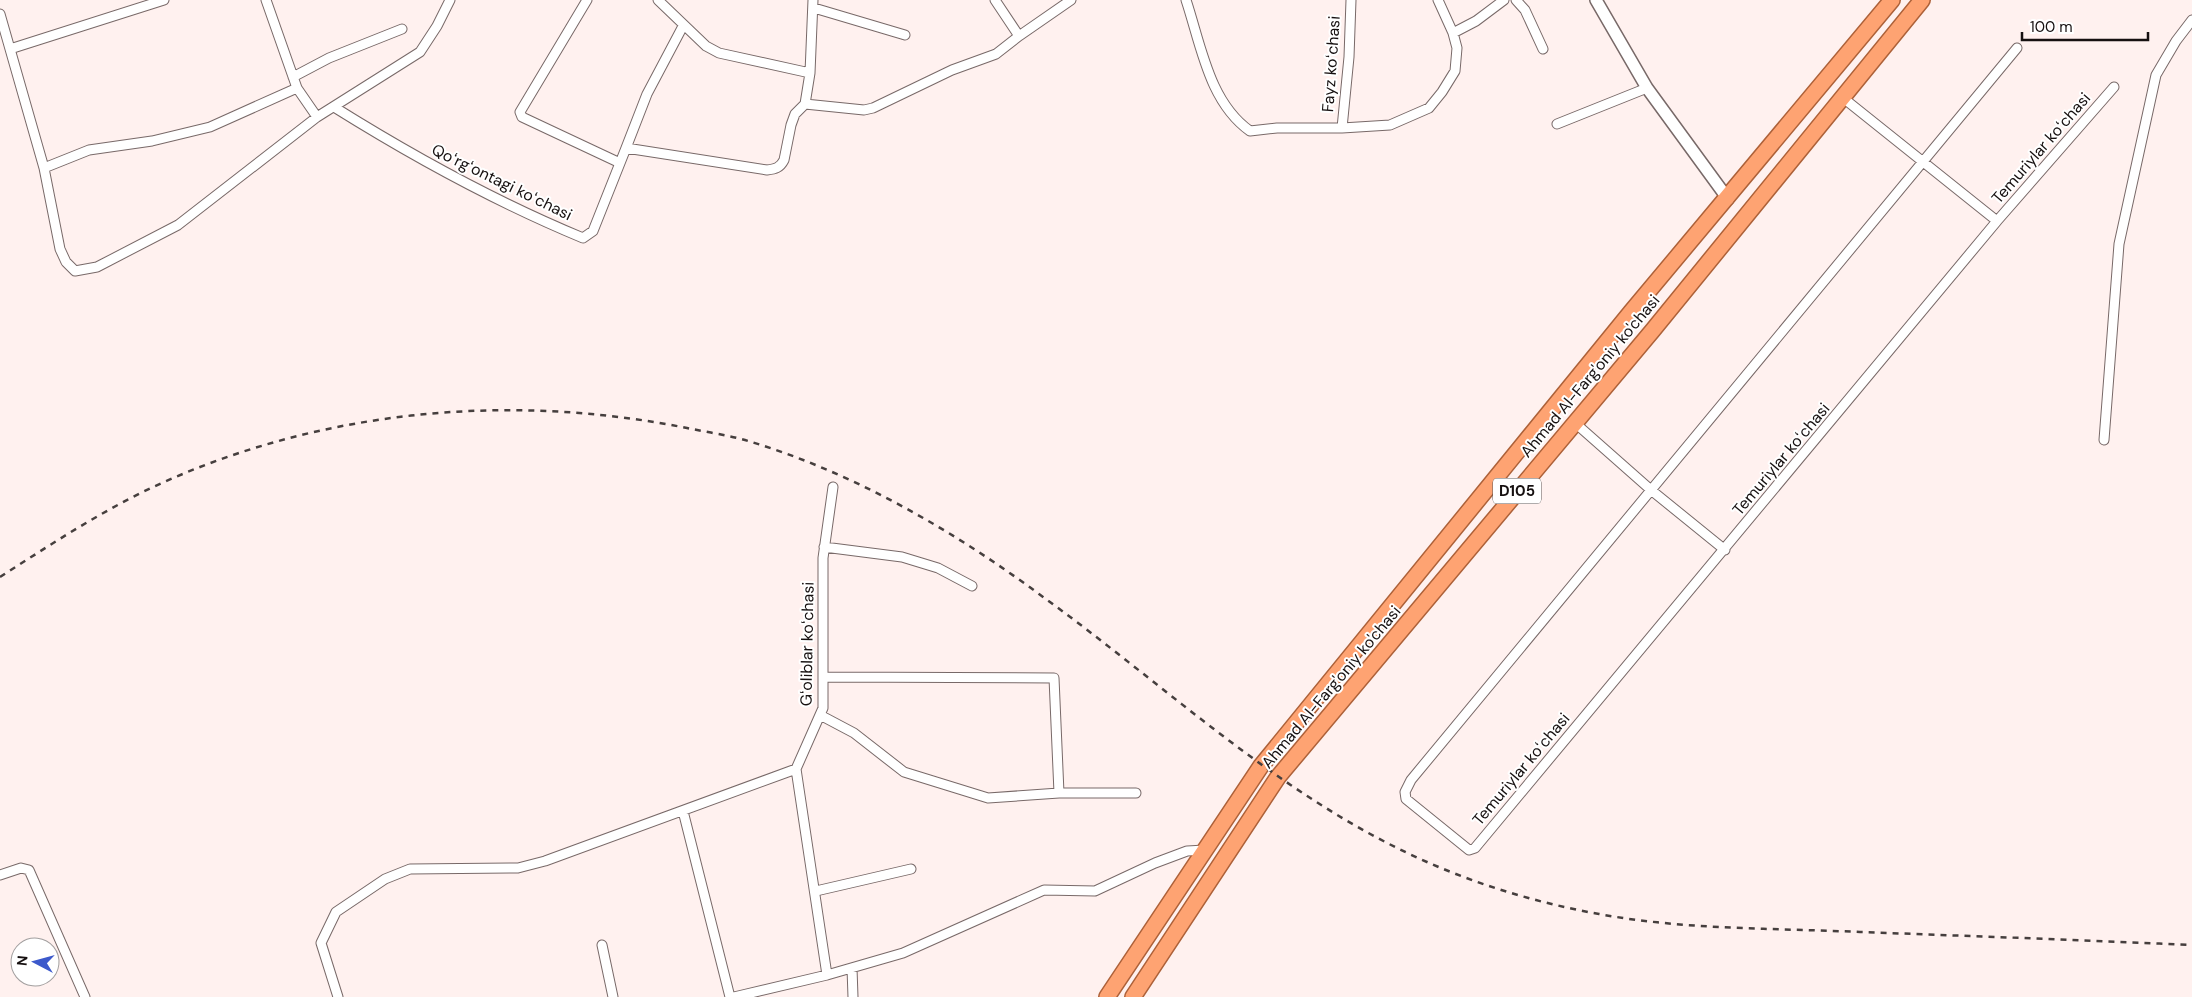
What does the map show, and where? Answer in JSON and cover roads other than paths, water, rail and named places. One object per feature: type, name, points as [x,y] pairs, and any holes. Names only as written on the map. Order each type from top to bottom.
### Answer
[{"type":"highway","name":"Ahmad Al-Farg'oniy ko'chasi","points":[[1107,997],[1261,766],[1632,312],[1892,0]]},
{"type":"highway","name":"Ahmad Al-Farg'oniy ko'chasi","points":[[1134,997],[1278,777],[1653,330],[1922,0]]},
{"type":"highway","points":[[1632,312],[1653,330]]},
{"type":"street","points":[[10,49],[164,0]]},
{"type":"street","points":[[266,0],[297,88],[317,117]]},
{"type":"street","points":[[0,14],[44,168],[60,249],[66,262],[75,271],[98,267],[178,225],[317,117],[420,52],[450,0]]},
{"type":"street","points":[[587,0],[520,112],[522,117],[620,164]]},
{"type":"street","points":[[658,0],[706,46],[719,53],[810,73]]},
{"type":"street","points":[[995,0],[1019,36]]},
{"type":"street","points":[[805,104],[864,110],[873,108],[952,70],[996,54],[1071,0]]},
{"type":"street","name":"Fayz koʻchasi","points":[[1186,0],[1212,81],[1219,96],[1239,123],[1250,131],[1276,128],[1342,128],[1349,57],[1351,0]]},
{"type":"street","points":[[1342,128],[1390,125],[1429,108],[1442,92],[1455,71],[1457,48],[1453,33],[1438,0]]},
{"type":"street","points":[[1453,33],[1476,21],[1504,0]]},
{"type":"street","points":[[1516,0],[1525,10],[1543,49]]},
{"type":"street","points":[[1596,0],[1647,88],[1728,199]]},
{"type":"street","points":[[626,148],[767,170],[776,169],[784,160],[795,114],[805,104],[810,73],[813,2],[905,36]]},
{"type":"street","points":[[2104,440],[2121,234],[2156,75],[2176,41],[2192,20]]},
{"type":"street","name":"Qoʻrgʻontagi koʻchasi","points":[[334,107],[390,142],[482,192],[532,217],[584,238],[593,231],[647,94],[683,26]]},
{"type":"street","points":[[293,77],[329,58],[402,29]]},
{"type":"street","points":[[1652,490],[2017,48]]},
{"type":"street","name":"Temuriylar koʻchasi","points":[[1652,490],[1417,773],[1405,792],[1406,799],[1469,850],[1472,850],[1725,550],[1998,221],[2114,87]]},
{"type":"street","points":[[44,168],[89,150],[152,141],[210,127],[297,88]]},
{"type":"street","points":[[1557,124],[1647,88]]},
{"type":"street","points":[[1842,97],[1998,221]]},
{"type":"street","points":[[1574,422],[1725,550]]},
{"type":"street","name":"Gʻoliblar koʻchasi","points":[[796,768],[823,708],[824,547],[833,486]]},
{"type":"street","points":[[824,547],[902,557],[938,568],[972,586]]},
{"type":"street","points":[[824,677],[1054,678],[1060,793]]},
{"type":"street","points":[[820,715],[854,733],[904,772],[960,791],[988,798],[1060,793],[1136,794]]},
{"type":"street","points":[[338,997],[321,943],[323,934],[336,912],[385,879],[410,869],[518,868],[563,856],[796,768],[816,891],[827,975]]},
{"type":"street","points":[[683,811],[730,997]]},
{"type":"street","points":[[734,997],[827,975],[903,953],[1044,890],[1096,891],[1187,851],[1206,850]]},
{"type":"street","points":[[0,875],[21,868],[29,870],[85,997]]},
{"type":"street","points":[[816,891],[910,869]]},
{"type":"street","points":[[602,945],[613,997]]},
{"type":"street","points":[[852,968],[853,997]]},
{"type":"railway","points":[[0,577],[60,539],[142,492],[226,457],[290,438],[355,424],[421,414],[488,410],[555,411],[621,417],[687,428],[745,440],[823,468],[861,485],[935,525],[971,547],[1039,594],[1222,735],[1316,802],[1366,832],[1418,858],[1484,884],[1576,910],[1631,919],[1696,926],[2192,945]]}]
